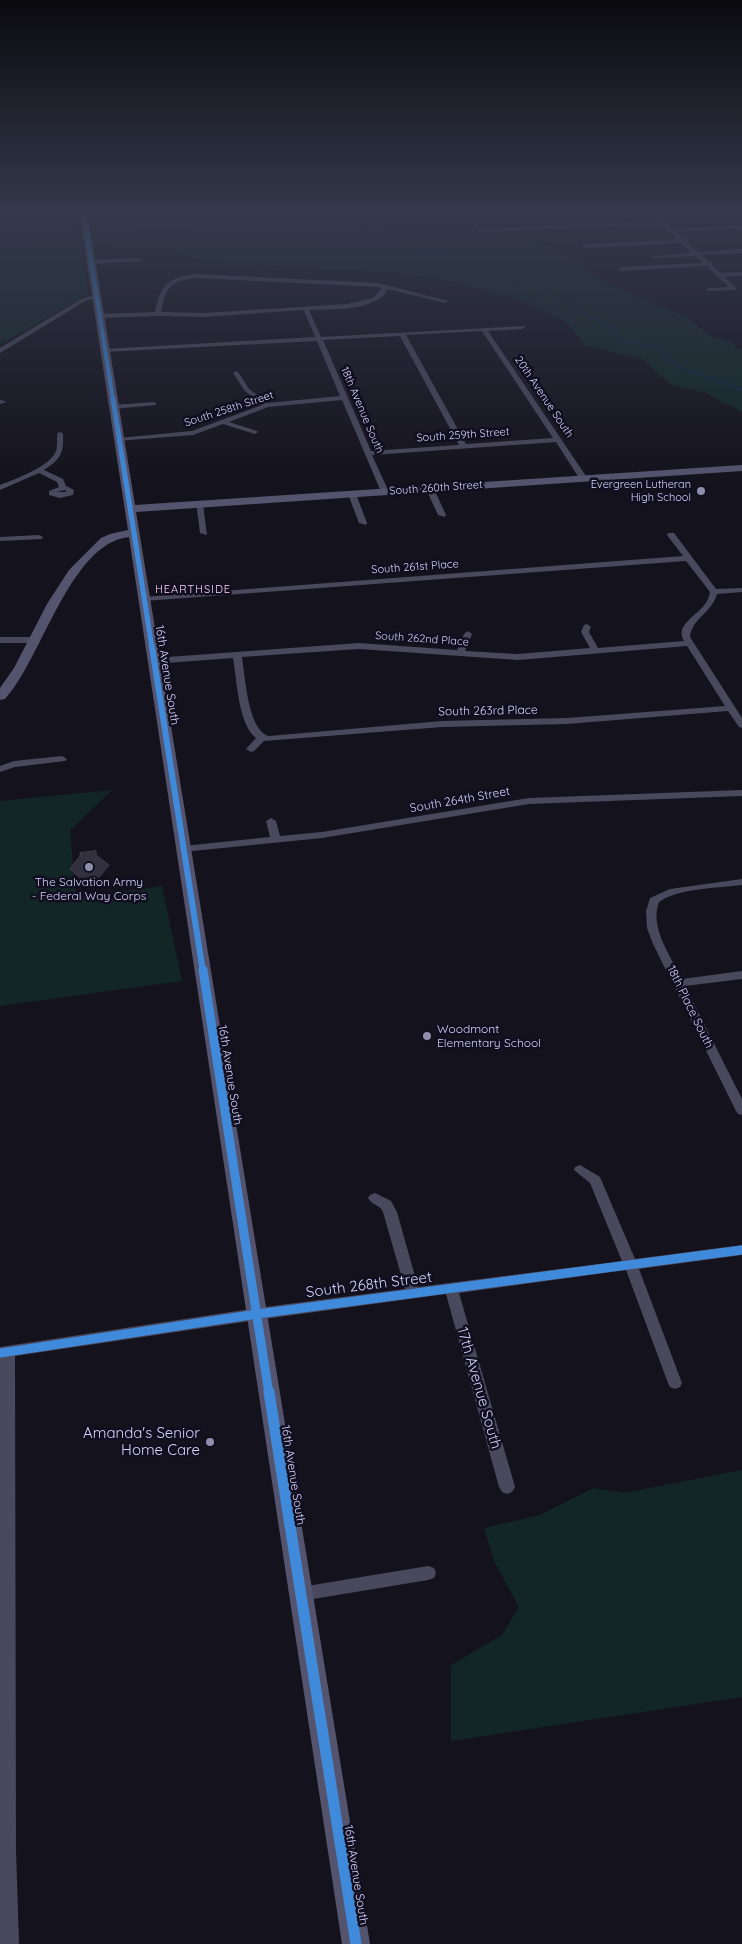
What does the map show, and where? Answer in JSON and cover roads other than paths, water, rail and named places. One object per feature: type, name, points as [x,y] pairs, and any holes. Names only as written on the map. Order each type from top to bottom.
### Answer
[{"type":"main road","name":"16th Avenue South","points":[[98,301],[113,406],[356,1944]]},
{"type":"main road","name":"South 260th Street","points":[[130,509],[742,468]]},
{"type":"main road","points":[[0,696],[28,657],[62,586],[85,558],[102,543],[113,536],[133,533]]},
{"type":"main road","points":[[102,543],[124,544],[136,548]]},
{"type":"street","points":[[0,351],[84,301]]},
{"type":"street","points":[[158,314],[160,301]]},
{"type":"street","points":[[99,316],[204,315],[306,309],[362,304],[369,301]]},
{"type":"street","name":"18th Avenue South","points":[[306,309],[385,492]]},
{"type":"street","points":[[105,352],[522,327]]},
{"type":"street","name":"20th Avenue South","points":[[484,329],[584,479]]},
{"type":"street","points":[[402,333],[464,447]]},
{"type":"street","points":[[236,373],[247,390],[267,405]]},
{"type":"street","name":"South 258th Street","points":[[119,440],[185,434],[267,405],[344,398]]},
{"type":"street","points":[[113,406],[154,404]]},
{"type":"street","points":[[223,422],[254,432]]},
{"type":"street","points":[[0,488],[51,462],[60,448],[60,433]]},
{"type":"street","name":"South 259th Street","points":[[368,453],[559,440]]},
{"type":"street","points":[[38,470],[60,481],[63,488]]},
{"type":"street","points":[[430,489],[442,515]]},
{"type":"street","points":[[352,494],[363,523]]},
{"type":"street","points":[[199,504],[204,533]]},
{"type":"street","points":[[671,535],[714,592]]},
{"type":"street","points":[[0,539],[40,536]]},
{"type":"street","name":"South 261st Place","points":[[144,599],[688,558]]},
{"type":"street","points":[[714,592],[742,590]]},
{"type":"street","points":[[714,592],[710,604],[687,627],[686,633],[689,644],[742,725]]},
{"type":"street","points":[[586,628],[585,632],[596,651]]},
{"type":"street","points":[[460,653],[468,634]]},
{"type":"street","points":[[0,640],[35,640]]},
{"type":"street","name":"South 262nd Place","points":[[154,661],[359,646],[518,657],[689,644]]},
{"type":"street","points":[[237,655],[249,720],[254,731],[262,738],[251,749]]},
{"type":"street","name":"South 263rd Place","points":[[262,738],[279,740],[442,724],[567,721],[730,708]]},
{"type":"street","points":[[0,769],[14,764],[62,759]]},
{"type":"street","name":"South 264th Street","points":[[183,849],[322,835],[529,801],[742,793]]},
{"type":"street","points":[[271,821],[276,840]]},
{"type":"street","name":"18th Place South","points":[[742,882],[664,894],[654,900],[650,914],[653,928],[678,982],[742,1111]]},
{"type":"street","points":[[678,982],[742,975]]},
{"type":"street","points":[[580,1170],[596,1180],[631,1265],[675,1383]]},
{"type":"street","points":[[376,1198],[386,1204],[390,1212],[413,1293]]},
{"type":"street","name":"South 268th Street","points":[[4,1352],[256,1314],[742,1250]]},
{"type":"street","name":"17th Avenue South","points":[[451,1288],[507,1487]]},
{"type":"street","points":[[4,1352],[4,1850],[9,1944]]},
{"type":"street","points":[[301,1594],[428,1573]]},
{"type":"waterway","points":[[562,301],[573,304],[591,318],[606,323],[622,340],[657,348],[663,351],[670,362],[678,367],[742,390]]},
{"type":"place","name":"Evergreen Lutheran High School","points":[[701,491]]},
{"type":"place","name":"The Salvation Army - Federal Way Corps","points":[[89,867]]},
{"type":"place","name":"Woodmont Elementary School","points":[[427,1036]]},
{"type":"place","name":"Amanda's Senior Home Care","points":[[210,1442]]},
{"type":"district","name":"HEARTHSIDE","points":[[193,590]]}]
